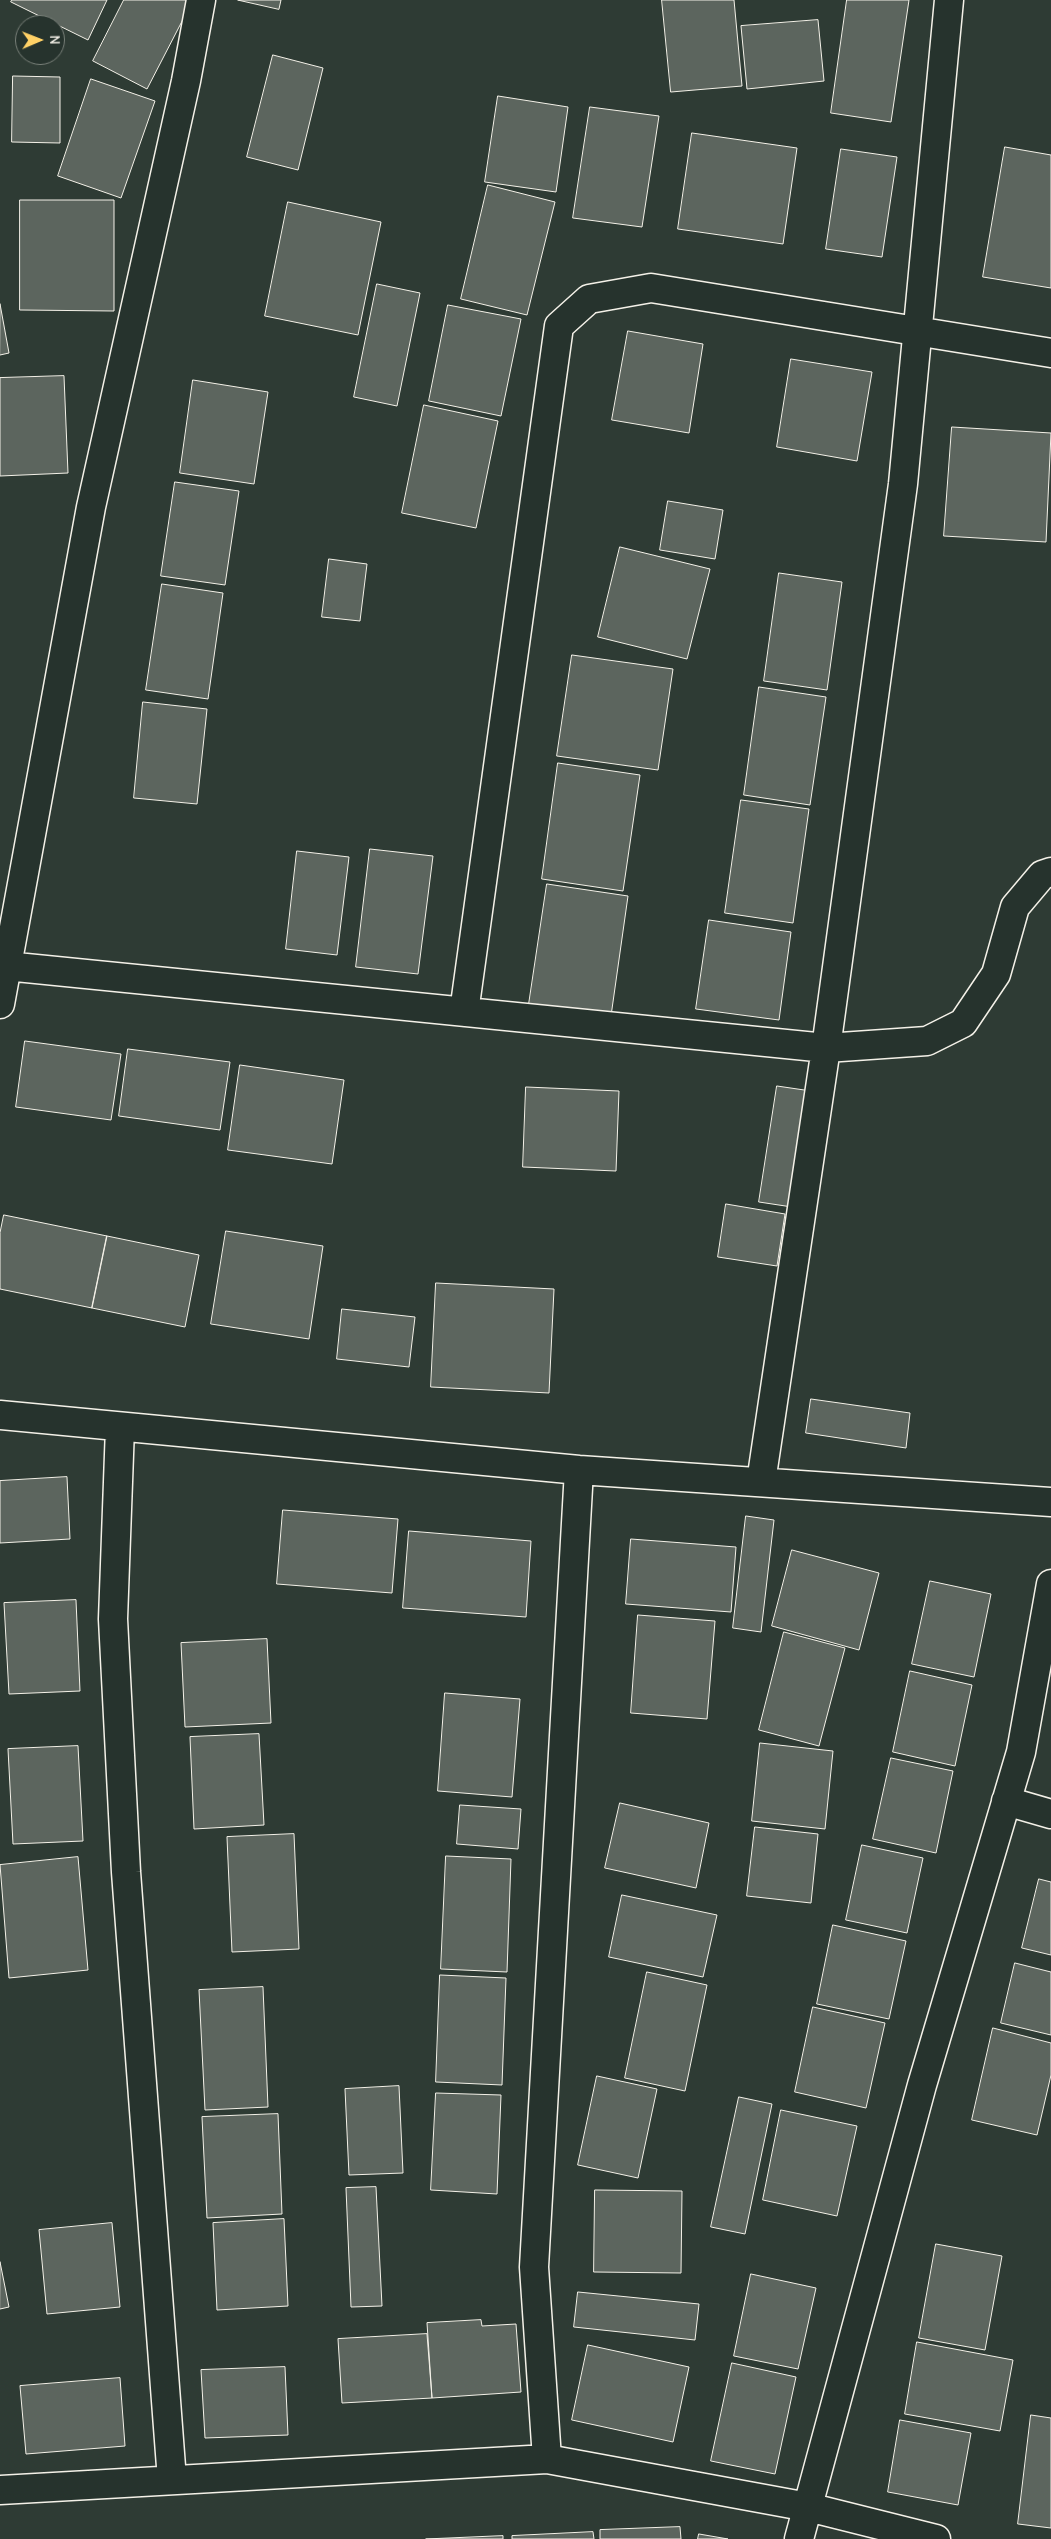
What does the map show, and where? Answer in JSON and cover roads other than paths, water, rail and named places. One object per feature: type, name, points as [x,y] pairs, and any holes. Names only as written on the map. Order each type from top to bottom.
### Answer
[{"type":"street","points":[[0,1004],[91,507],[186,81],[201,0]]},
{"type":"street","points":[[760,1482],[826,1048],[903,484],[949,0]]},
{"type":"street","points":[[464,1012],[559,326],[589,299],[651,288],[916,333],[1051,353]]},
{"type":"street","points":[[6,966],[826,1048],[927,1041],[964,1023],[996,974],[1015,907],[1042,875],[1051,872]]},
{"type":"street","points":[[0,1415],[578,1470],[1051,1502]]},
{"type":"street","points":[[120,1427],[113,1619],[126,1872],[172,2480]]},
{"type":"street","points":[[547,2459],[534,2267],[578,1470]]},
{"type":"street","points":[[799,2539],[922,2085],[1021,1752],[1051,1584]]},
{"type":"street","points":[[1006,1802],[1051,1814]]},
{"type":"street","points":[[0,2490],[547,2459],[808,2506],[936,2539]]}]
